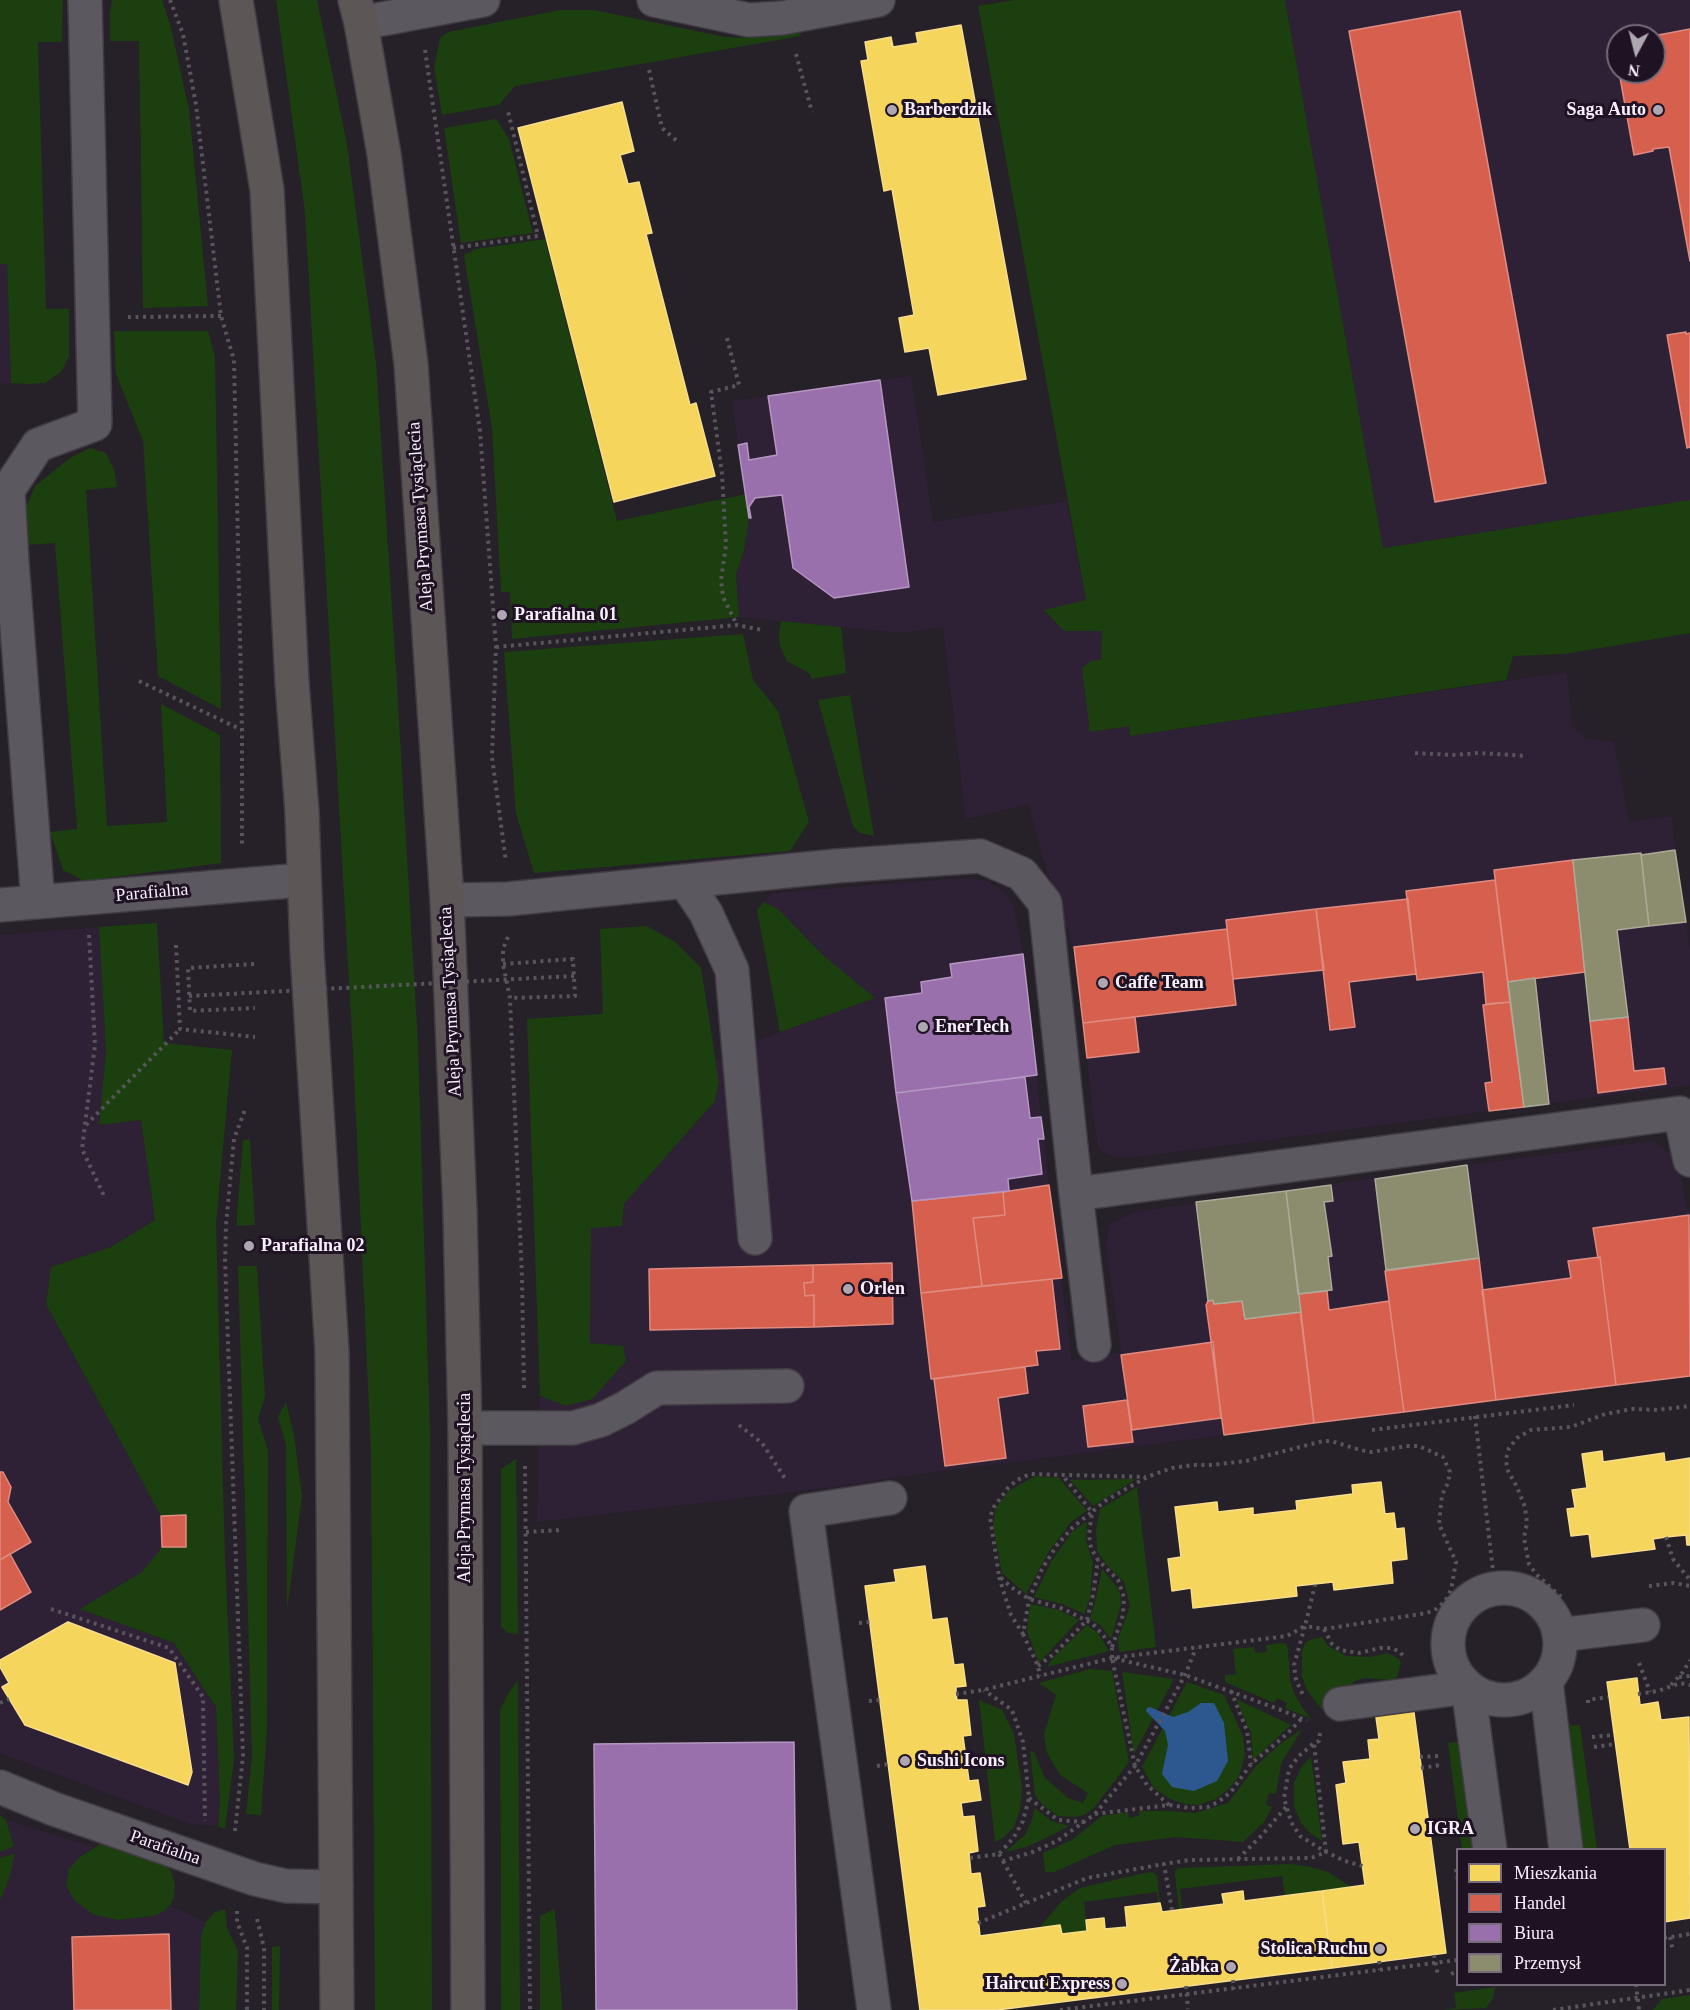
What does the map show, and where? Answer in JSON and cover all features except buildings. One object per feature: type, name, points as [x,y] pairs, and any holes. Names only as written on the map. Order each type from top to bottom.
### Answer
[{"type":"main road","points":[[237,0],[267,190],[292,683],[302,812],[303,880],[332,1352],[337,2010]]},
{"type":"main road","name":"Aleja Prymasa Tysiąclecia","points":[[358,12],[384,154],[411,364],[447,900],[460,1212],[465,1428],[468,2010]]},
{"type":"street","points":[[38,902],[8,490],[38,445],[95,424],[86,0]]},
{"type":"street","points":[[358,12],[483,0]]},
{"type":"street","points":[[654,0],[749,20],[782,18],[878,0]]},
{"type":"street","points":[[447,900],[508,899],[836,867],[980,856],[1022,874],[1045,903],[1094,1345]]},
{"type":"street","name":"Parafialna","points":[[0,905],[303,880]]},
{"type":"street","points":[[685,882],[706,913],[732,970],[755,1238]]},
{"type":"street","points":[[1076,1194],[1680,1113],[1690,1160]]},
{"type":"street","points":[[465,1428],[573,1428],[602,1419],[657,1388],[787,1386]]},
{"type":"street","points":[[874,2010],[806,1511],[890,1498]]},
{"type":"street","points":[[1495,1588],[1514,1588],[1532,1594],[1547,1606],[1556,1622],[1559,1635],[1561,1640],[1559,1659],[1551,1676],[1538,1689],[1521,1698],[1502,1700],[1484,1696],[1468,1687],[1455,1673],[1449,1656],[1447,1638],[1452,1620],[1463,1604],[1478,1593],[1495,1588]]},
{"type":"street","points":[[1559,1635],[1643,1625]]},
{"type":"street","points":[[1546,1681],[1566,1848]]},
{"type":"street","points":[[1330,1715],[1468,1687]]},
{"type":"street","points":[[1468,1687],[1490,1848]]},
{"type":"street","name":"Parafialna","points":[[0,1787],[54,1809],[255,1879],[286,1887],[336,1887]]},
{"type":"path","points":[[170,0],[183,34],[196,105],[221,316],[234,360],[242,730],[242,857]]},
{"type":"path","points":[[793,44],[812,112]]},
{"type":"path","points":[[424,49],[480,430],[495,647],[492,757],[506,863],[509,934],[503,949],[503,964],[510,998],[522,1278],[530,2010]]},
{"type":"path","points":[[649,70],[662,128],[677,141]]},
{"type":"path","points":[[453,248],[538,236],[507,111]]},
{"type":"path","points":[[93,317],[221,316]]},
{"type":"path","points":[[727,338],[739,385],[711,392],[722,474],[726,533],[721,580],[723,597],[736,625]]},
{"type":"path","points":[[495,647],[736,625],[762,630]]},
{"type":"path","points":[[140,681],[242,730]]},
{"type":"path","points":[[1415,753],[1527,756]]},
{"type":"path","points":[[88,933],[95,1045],[82,1149],[105,1198]]},
{"type":"path","points":[[85,1126],[180,1029],[176,945]]},
{"type":"path","points":[[503,964],[573,959],[575,996],[510,998]]},
{"type":"path","points":[[254,964],[188,968],[190,1011],[255,1008]]},
{"type":"path","points":[[189,996],[574,976]]},
{"type":"path","points":[[180,1029],[255,1037]]},
{"type":"path","points":[[235,1841],[243,1756],[225,1260],[234,1139],[246,1107]]},
{"type":"path","points":[[1372,1430],[1574,1405]]},
{"type":"path","points":[[1565,1600],[1536,1574],[1529,1564],[1524,1538],[1527,1523],[1525,1507],[1508,1469],[1506,1459],[1509,1448],[1517,1438],[1531,1430],[1571,1427],[1605,1414],[1626,1410],[1657,1410],[1690,1406]]},
{"type":"path","points":[[1475,1416],[1495,1588]]},
{"type":"path","points":[[734,1422],[762,1443],[806,1511]]},
{"type":"path","points":[[1023,1634],[1029,1599],[1042,1569],[1057,1545],[1073,1527],[1105,1501],[1147,1477],[1181,1466],[1246,1461],[1323,1441],[1372,1452],[1419,1446],[1443,1457],[1450,1472],[1442,1495],[1439,1524],[1455,1562],[1451,1590],[1445,1601],[1427,1613],[1324,1629]]},
{"type":"path","points":[[1040,1676],[1038,1666],[1023,1634],[1011,1615],[999,1576],[991,1533],[990,1518],[994,1507],[1008,1488],[1017,1480],[1030,1474],[1147,1477]]},
{"type":"path","points":[[1063,1475],[1092,1512],[1091,1548],[1098,1560],[1118,1580],[1124,1596],[1123,1615],[1112,1647],[1112,1658],[1135,1766],[1147,1785],[1169,1805]]},
{"type":"path","points":[[526,1532],[562,1530]]},
{"type":"path","points":[[1666,1537],[1673,1558],[1690,1580]]},
{"type":"path","points":[[1038,1666],[1055,1653],[1087,1620],[1098,1560]]},
{"type":"path","points":[[999,1576],[1029,1599],[1064,1609],[1087,1620],[1101,1631],[1112,1647]]},
{"type":"path","points":[[956,1694],[983,1690],[1112,1658],[1287,1636],[1305,1626],[1315,1585]]},
{"type":"path","points":[[51,1609],[169,1648],[203,1697],[205,1831]]},
{"type":"path","points":[[1003,1861],[1033,1852],[1057,1841],[1095,1814],[1135,1766],[1185,1675],[1197,1647]]},
{"type":"path","points":[[1112,1658],[1185,1675],[1310,1722]]},
{"type":"path","points":[[1638,1694],[1659,1691],[1670,1685],[1690,1660]]},
{"type":"path","points":[[1678,1677],[1690,1676]]},
{"type":"path","points":[[1670,1685],[1680,1683],[1690,1685]]},
{"type":"path","points":[[970,1858],[999,1854],[1014,1837],[1023,1821],[1029,1798],[1023,1742],[1012,1710],[983,1690]]},
{"type":"path","points":[[1231,1691],[1246,1731],[1251,1764]]},
{"type":"path","points":[[0,1703],[9,1699]]},
{"type":"path","points":[[1330,1715],[1319,1741],[1299,1756],[1289,1769],[1284,1798],[1294,1830],[1300,1836],[1326,1852],[1363,1866]]},
{"type":"path","points":[[1095,1814],[1169,1805],[1190,1809],[1208,1807],[1231,1792],[1251,1764],[1287,1734],[1300,1719]]},
{"type":"path","points":[[1592,1737],[1614,1735]]},
{"type":"path","points":[[1314,1743],[1326,1852]]},
{"type":"path","points":[[1593,1747],[1615,1744]]},
{"type":"path","points":[[1420,1757],[1443,1755]]},
{"type":"path","points":[[1421,1768],[1444,1765]]},
{"type":"path","points":[[1029,1798],[1058,1820],[1085,1822]]},
{"type":"path","points":[[1237,1859],[1286,1807]]},
{"type":"path","points":[[1429,1828],[1451,1826]]},
{"type":"path","points":[[978,1923],[1087,1878],[1189,1860],[1311,1858],[1326,1852]]},
{"type":"path","points":[[999,1854],[1026,1903]]},
{"type":"path","points":[[1164,1864],[1172,1910]]},
{"type":"path","points":[[237,1907],[237,1922],[247,1948],[247,2010]]},
{"type":"path","points":[[255,1910],[264,1948],[264,2010]]},
{"type":"path","points":[[1666,1938],[1690,1934]]},
{"type":"path","points":[[1670,1937],[1673,1951]]},
{"type":"path","points":[[1434,1955],[1438,1976]]},
{"type":"path","points":[[1060,2010],[1456,1960]]},
{"type":"path","points":[[1378,1962],[1380,1971]]},
{"type":"path","points":[[1451,1974],[1456,1972]]},
{"type":"path","points":[[1233,1980],[1234,1989]]},
{"type":"path","points":[[1186,1986],[1188,2009]]},
{"type":"path","points":[[1636,1986],[1639,2010]]},
{"type":"path","points":[[1553,2010],[1690,1990]]},
{"type":"shaded area","points":[[1285,0],[1690,0],[1690,500],[1383,548]]},
{"type":"shaded area","points":[[0,264],[7,264],[11,383],[0,384]]},
{"type":"shaded area","points":[[911,376],[933,522],[1067,501],[1086,601],[1044,610],[1064,631],[1102,631],[1101,660],[1129,726],[1130,736],[1567,672],[1572,726],[1587,739],[1614,742],[1629,822],[1672,816],[1690,950],[1690,1085],[1136,1157],[1113,1157],[1099,1149],[1074,951],[1043,859],[1029,804],[966,819],[943,627],[903,633],[739,617],[736,574],[744,551],[749,518],[732,401]]},
{"type":"shaded area","points":[[966,878],[987,881],[1004,892],[1013,904],[1023,954],[1049,1185],[1072,1360],[1121,1352],[1106,1244],[1110,1224],[1134,1212],[1653,1141],[1678,1160],[1686,1208],[1690,1208],[1690,1376],[933,1472],[819,1489],[537,1522],[540,1396],[566,1406],[623,1346],[590,1343],[591,1228],[624,1204],[715,1101],[719,1082],[716,1061],[769,1036],[874,998],[824,956],[778,909],[764,902],[773,893]]},
{"type":"shaded area","points":[[99,927],[106,1052],[99,1125],[141,1120],[155,1220],[111,1247],[51,1267],[46,1304],[161,1516],[162,1547],[142,1572],[80,1609],[174,1643],[216,1707],[220,1802],[218,1826],[190,1824],[0,1753],[0,935]]},
{"type":"shaded area","points":[[6,1820],[94,1847],[81,1856],[119,1920],[153,1916],[170,1906],[206,1922],[201,1935],[199,2010],[0,2010],[0,1901],[9,1879],[15,1853],[0,1858],[0,1852],[14,1845]]},
{"type":"green space","points":[[0,0],[63,0],[62,42],[38,42],[46,309],[69,309],[69,356],[61,372],[45,383],[11,383],[7,264],[0,264]]},
{"type":"green space","points":[[112,0],[162,0],[171,28],[189,109],[208,306],[143,308],[139,41],[110,41]]},
{"type":"green space","points":[[276,0],[317,0],[347,144],[376,363],[418,1044],[430,1432],[432,2010],[375,2010],[371,1453],[353,1052],[305,213]]},
{"type":"green space","points":[[1014,0],[1285,0],[1383,548],[1690,500],[1690,633],[1564,654],[1513,656],[1506,680],[1130,736],[1129,726],[1090,732],[1082,668],[1091,661],[1101,660],[1102,631],[1064,631],[1044,610],[1086,600],[978,6]]},
{"type":"green space","points":[[560,10],[594,10],[725,37],[750,38],[800,33],[801,36],[515,86],[499,105],[442,115],[434,67],[440,38],[448,32]]},
{"type":"green space","points":[[496,119],[509,139],[533,233],[461,243],[444,128]]},
{"type":"green space","points":[[545,239],[617,521],[746,494],[749,518],[744,551],[736,574],[739,617],[512,639],[510,592],[501,592],[492,428],[464,255],[476,249]]},
{"type":"green space","points":[[114,331],[208,331],[215,357],[221,709],[158,676],[143,441],[116,374]]},
{"type":"green space","points":[[90,448],[106,453],[115,472],[117,487],[86,490],[107,826],[167,822],[161,704],[220,735],[221,863],[84,881],[63,870],[50,832],[77,829],[55,543],[27,545],[25,510],[35,486],[70,458]]},
{"type":"green space","points":[[781,621],[841,627],[846,673],[812,679],[809,673],[787,661],[780,646]]},
{"type":"green space","points":[[743,634],[753,680],[778,711],[809,822],[790,851],[534,873],[516,813],[504,652]]},
{"type":"green space","points":[[850,695],[874,836],[860,833],[853,826],[818,700]]},
{"type":"green space","points":[[764,902],[778,909],[824,956],[875,998],[780,1032],[757,910]]},
{"type":"green space","points":[[157,923],[164,1043],[232,1050],[216,1224],[225,1558],[234,1760],[225,1829],[218,1826],[220,1802],[216,1707],[174,1643],[80,1609],[142,1572],[162,1547],[186,1547],[186,1516],[161,1516],[46,1304],[51,1267],[111,1247],[155,1220],[141,1120],[99,1125],[106,1052],[99,927]]},
{"type":"green space","points":[[647,926],[675,942],[701,968],[719,1082],[715,1101],[624,1204],[622,1226],[591,1228],[590,1343],[623,1346],[626,1361],[592,1399],[566,1406],[540,1396],[527,1019],[603,1014],[600,929]]},
{"type":"green space","points":[[250,1139],[255,1225],[236,1226],[243,1140]]},
{"type":"green space","points":[[238,1266],[257,1266],[265,1396],[258,1419],[268,1451],[267,1728],[261,1815],[246,1814],[252,1756]]},
{"type":"green space","points":[[286,1402],[294,1435],[302,1496],[287,1611],[286,1445],[278,1417]]},
{"type":"green space","points":[[516,1459],[518,1634],[508,1633],[501,1627],[501,1469]]},
{"type":"green space","points":[[1035,1476],[1059,1478],[1087,1511],[1072,1521],[1049,1551],[1026,1594],[1002,1573],[993,1525],[996,1508],[1009,1491]]},
{"type":"green space","points":[[1136,1479],[1093,1506],[1070,1480]]},
{"type":"green space","points":[[1137,1487],[1156,1647],[1119,1652],[1118,1639],[1130,1606],[1124,1582],[1105,1563],[1097,1551],[1096,1529],[1100,1509]]},
{"type":"green space","points":[[1087,1521],[1086,1541],[1093,1563],[1090,1598],[1084,1614],[1062,1604],[1034,1597],[1051,1562],[1072,1532]]},
{"type":"green space","points":[[1102,1569],[1120,1593],[1121,1604],[1111,1639],[1100,1625],[1090,1619]]},
{"type":"green space","points":[[1030,1604],[1059,1610],[1079,1620],[1039,1663],[1027,1631]]},
{"type":"green space","points":[[1087,1625],[1098,1633],[1109,1651],[1047,1667],[1053,1658]]},
{"type":"green space","points":[[1322,1637],[1328,1646],[1346,1656],[1370,1657],[1388,1653],[1399,1659],[1401,1663],[1397,1677],[1391,1680],[1366,1678],[1357,1680],[1338,1693],[1335,1704],[1321,1709],[1307,1690],[1302,1677],[1302,1651],[1305,1643]]},
{"type":"green space","points":[[1286,1644],[1288,1649],[1290,1680],[1294,1693],[1311,1719],[1285,1708],[1287,1703],[1277,1698],[1274,1703],[1225,1682],[1225,1675],[1236,1674],[1233,1649],[1254,1647],[1255,1653],[1267,1652],[1266,1645]]},
{"type":"green space","points":[[1090,1669],[1112,1671],[1129,1762],[1094,1808],[1076,1817],[1058,1816],[1043,1805],[1035,1795],[1030,1751],[1034,1752],[1045,1778],[1068,1798],[1083,1803],[1088,1793],[1060,1775],[1046,1751],[1044,1734],[1056,1695],[1039,1683]]},
{"type":"green space","points":[[1122,1672],[1174,1679],[1134,1754]]},
{"type":"green space","points":[[518,1680],[520,2010],[501,2010],[500,1710]]},
{"type":"green space","points":[[1187,1682],[1224,1695],[1243,1736],[1245,1755],[1239,1776],[1229,1789],[1216,1799],[1198,1805],[1184,1804],[1168,1798],[1154,1788],[1142,1767]]},
{"type":"green space","points":[[1236,1699],[1291,1725],[1253,1760],[1251,1733]]},
{"type":"green space","points":[[979,1700],[1002,1710],[1014,1734],[1022,1788],[1020,1809],[1014,1827],[1003,1838],[995,1842]]},
{"type":"green space","points":[[1580,1725],[1597,1848],[1582,1848],[1565,1726]]},
{"type":"green space","points":[[1302,1729],[1281,1764],[1276,1794],[1269,1793],[1266,1805],[1272,1807],[1269,1813],[1264,1822],[1243,1842],[1177,1837],[1115,1845],[1054,1872],[1045,1872],[1043,1853],[1072,1840],[1102,1816],[1128,1812],[1129,1818],[1140,1815],[1139,1811],[1195,1813],[1228,1803],[1256,1766],[1280,1744]]},
{"type":"green space","points":[[1464,1741],[1478,1848],[1462,1848],[1448,1743]]},
{"type":"green space","points":[[1311,1757],[1322,1841],[1301,1823],[1294,1806],[1294,1783],[1302,1766]]},
{"type":"green space","points":[[1035,1808],[1051,1821],[1069,1826],[1026,1847],[1005,1852],[1025,1835]]},
{"type":"green space","points":[[0,1815],[6,1820],[14,1846],[0,1852]]},
{"type":"green space","points":[[102,1843],[110,1843],[163,1863],[171,1871],[175,1884],[174,1897],[170,1906],[153,1916],[119,1920],[94,1915],[74,1900],[66,1885],[69,1869],[81,1856]]},
{"type":"green space","points":[[15,1853],[9,1879],[0,1901],[0,1858]]},
{"type":"green space","points":[[1291,1864],[1328,1872],[1351,1887],[1285,1896],[1282,1876],[1180,1889],[1182,1909],[1179,1910],[1175,1871],[1179,1868]]},
{"type":"green space","points":[[1149,1872],[1157,1876],[1160,1903],[1158,1903],[1157,1892],[1084,1902],[1087,1931],[1062,1934],[1060,1925],[1040,1927],[1062,1901],[1080,1888]]},
{"type":"green space","points":[[225,1909],[227,1928],[238,1951],[236,2010],[199,2010],[201,1935],[206,1922],[215,1912]]},
{"type":"green space","points":[[555,1909],[562,2010],[540,2010],[540,1916]]},
{"type":"green space","points":[[280,1946],[279,2010],[272,2010],[272,1947]]},
{"type":"green space","points":[[1495,1987],[1493,1998],[1486,2008],[1443,2010],[1456,2008],[1454,1993]]},
{"type":"green space","points":[[1690,1995],[1690,2010],[1653,2010],[1662,1999]]},
{"type":"water","points":[[1201,1703],[1214,1703],[1224,1723],[1228,1761],[1217,1781],[1194,1791],[1172,1787],[1162,1774],[1168,1745],[1165,1731],[1146,1711],[1147,1708],[1150,1707],[1173,1717],[1188,1712]]},
{"type":"place","name":"Barberdzik","points":[[892,110]]},
{"type":"place","name":"Saga Auto","points":[[1658,110]]},
{"type":"place","name":"Parafialna 01","points":[[502,615]]},
{"type":"place","name":"Caffe Team","points":[[1103,983]]},
{"type":"place","name":"EnerTech","points":[[923,1027]]},
{"type":"place","name":"Parafialna 02","points":[[249,1246]]},
{"type":"place","name":"Orlen","points":[[848,1289]]},
{"type":"place","name":"Sushi Icons","points":[[905,1761]]},
{"type":"place","name":"IGRA","points":[[1415,1829]]},
{"type":"place","name":"Stolica Ruchu","points":[[1380,1949]]},
{"type":"place","name":"Żabka","points":[[1231,1967]]},
{"type":"place","name":"Haircut Express","points":[[1122,1984]]}]
